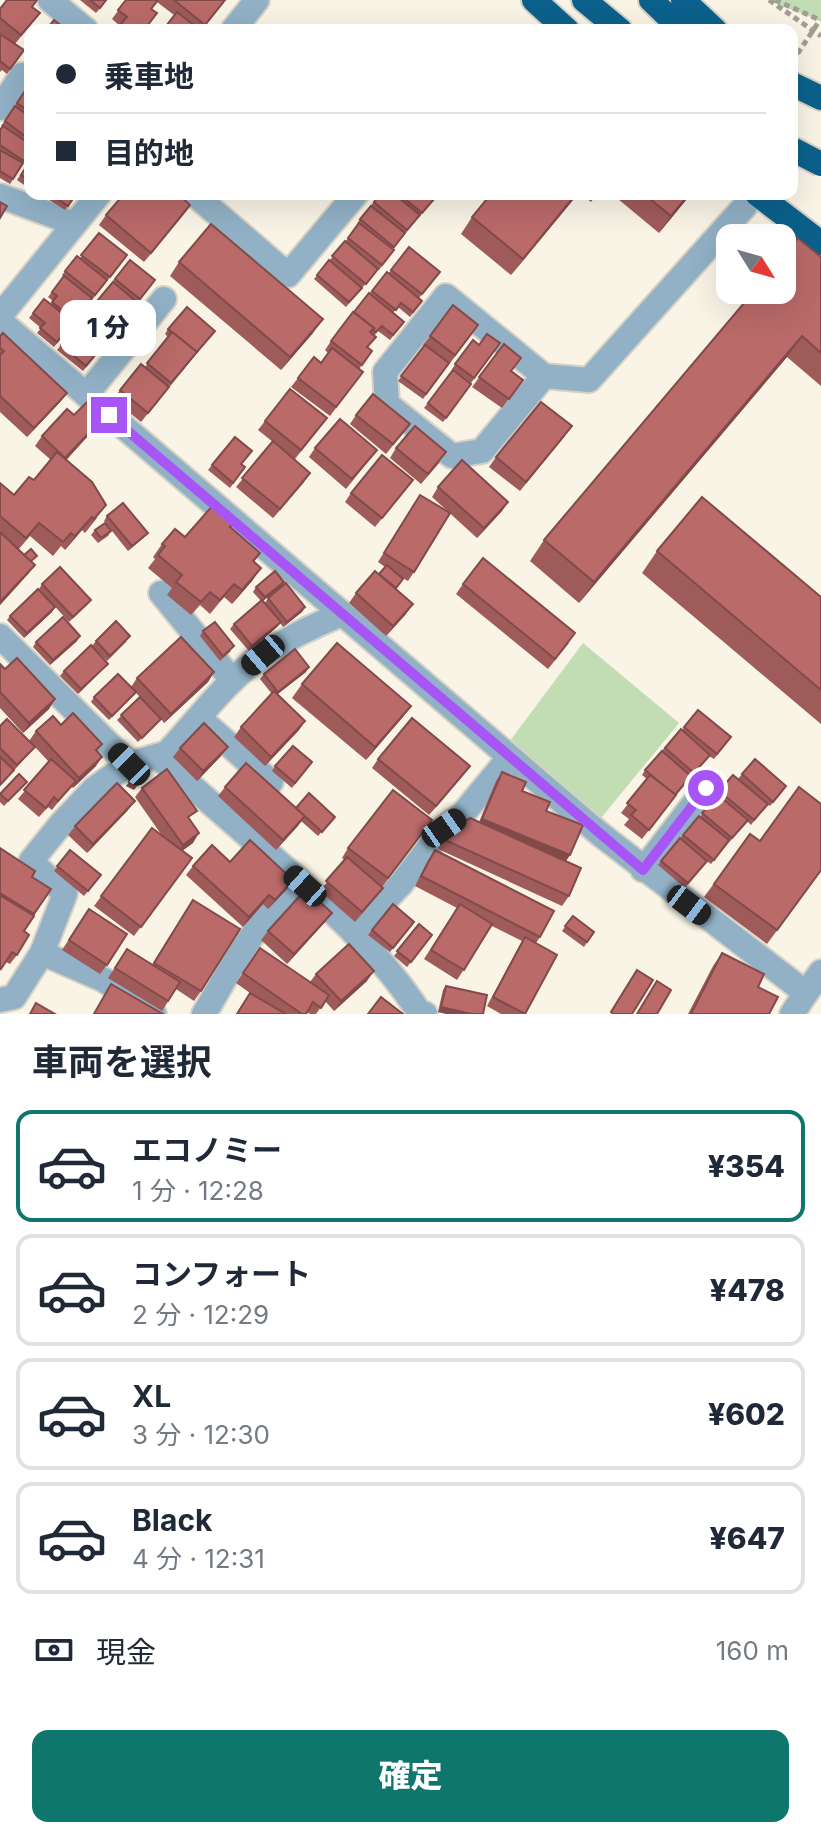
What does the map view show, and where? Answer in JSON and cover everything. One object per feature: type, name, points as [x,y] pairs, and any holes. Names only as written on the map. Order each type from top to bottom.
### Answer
[{"type":"highway","points":[[534,0],[560,24]]},
{"type":"highway","points":[[584,0],[613,24]]},
{"type":"highway","points":[[651,0],[676,24]]},
{"type":"highway","points":[[683,0],[709,24]]},
{"type":"highway","points":[[798,87],[821,98]]},
{"type":"highway","points":[[798,144],[821,165]]},
{"type":"highway","points":[[798,152],[821,165]]},
{"type":"highway","points":[[765,200],[821,243]]},
{"type":"street","points":[[50,0],[79,24]]},
{"type":"street","points":[[237,24],[250,2]]},
{"type":"street","points":[[0,108],[22,75]]},
{"type":"street","points":[[0,196],[60,218],[73,226]]},
{"type":"street","points":[[94,200],[0,319],[509,758],[643,870],[806,993]]},
{"type":"street","points":[[201,200],[288,275],[351,200]]},
{"type":"street","points":[[544,376],[482,451],[452,456],[387,404],[385,372],[446,296],[544,376],[589,380],[748,200]]},
{"type":"street","points":[[86,395],[164,299]]},
{"type":"street","points":[[161,593],[232,680]]},
{"type":"street","points":[[0,1000],[14,997],[42,953],[65,894],[31,861],[61,824],[94,789],[129,764],[167,753],[232,680],[263,655],[342,614]]},
{"type":"street","points":[[0,636],[129,764]]},
{"type":"street","points":[[199,718],[271,782]]},
{"type":"street","points":[[157,756],[354,933],[421,1013]]},
{"type":"street","points":[[354,933],[401,884],[444,828],[462,815],[509,758]]},
{"type":"street","points":[[643,870],[706,788]]},
{"type":"street","points":[[204,1014],[248,940],[291,894],[305,886]]},
{"type":"street","points":[[42,953],[104,980],[154,1014]]},
{"type":"street","points":[[792,1014],[821,972]]},
{"type":"path","points":[[772,0],[820,20],[798,53]]},
{"type":"path","points":[[772,0],[821,36]]},
{"type":"green space","points":[[770,0],[821,0],[821,21],[772,2]]},
{"type":"green space","points":[[583,643],[679,723],[601,818],[509,742]]},
{"type":"building","points":[[7,0],[37,0],[32,7],[40,13],[30,24],[24,24],[21,35],[0,18],[0,9]]},
{"type":"building","points":[[90,0],[106,0],[100,8]]},
{"type":"building","points":[[126,0],[158,0],[151,9],[157,13],[149,24],[121,24],[127,17],[118,10]]},
{"type":"building","points":[[174,0],[225,0],[204,24]]},
{"type":"building","points":[[177,12],[192,24],[168,24]]},
{"type":"building","points":[[0,34],[24,50],[10,69],[0,61]]},
{"type":"building","points":[[24,92],[24,108],[17,103]]},
{"type":"building","points":[[15,106],[24,113],[24,135],[5,121]]},
{"type":"building","points":[[3,126],[24,140],[24,161],[0,145]]},
{"type":"building","points":[[0,150],[23,163],[13,179],[0,171]]},
{"type":"building","points":[[119,200],[185,200],[190,205],[151,253],[106,215]]},
{"type":"building","points":[[401,200],[420,215],[407,230],[374,202]]},
{"type":"building","points":[[406,200],[433,200],[422,213]]},
{"type":"building","points":[[486,200],[571,200],[523,259],[472,217]]},
{"type":"building","points":[[651,200],[684,200],[671,216]]},
{"type":"building","points":[[0,202],[7,206],[0,218]]},
{"type":"building","points":[[371,206],[405,233],[394,247],[360,219]]},
{"type":"building","points":[[359,223],[394,250],[382,265],[348,238]]},
{"type":"building","points":[[211,224],[323,319],[290,357],[179,262]]},
{"type":"building","points":[[99,233],[127,255],[110,277],[81,255]]},
{"type":"building","points":[[798,238],[821,257],[821,353],[802,336],[594,582],[544,540],[743,304],[796,304]]},
{"type":"building","points":[[345,241],[378,269],[366,284],[332,256]]},
{"type":"building","points":[[409,247],[440,272],[422,294],[391,270]]},
{"type":"building","points":[[77,256],[107,280],[95,295],[65,271]]},
{"type":"building","points":[[130,260],[155,280],[140,299],[115,279]]},
{"type":"building","points":[[329,260],[362,288],[349,302],[317,275]]},
{"type":"building","points":[[387,272],[422,301],[413,312],[401,303],[396,310],[372,291]]},
{"type":"building","points":[[64,276],[92,298],[75,320],[52,302],[57,296],[52,292]]},
{"type":"building","points":[[113,282],[138,303],[123,322],[97,301]]},
{"type":"building","points":[[369,293],[404,322],[393,335],[382,326],[376,332],[354,312]]},
{"type":"building","points":[[44,299],[73,322],[57,342],[40,328],[45,323],[33,313]]},
{"type":"building","points":[[94,304],[120,325],[105,344],[79,323]]},
{"type":"building","points":[[453,305],[478,325],[455,355],[430,336]]},
{"type":"building","points":[[187,307],[215,331],[197,352],[168,329]]},
{"type":"building","points":[[353,312],[374,328],[370,332],[376,337],[367,347],[372,351],[362,365],[331,341]]},
{"type":"building","points":[[76,326],[102,347],[86,366],[61,345]]},
{"type":"building","points":[[172,332],[197,352],[171,383],[147,363]]},
{"type":"building","points":[[3,333],[67,393],[34,428],[0,396],[0,355],[4,351],[0,348],[0,336]]},
{"type":"building","points":[[487,334],[500,343],[474,378],[455,364],[473,340],[479,345]]},
{"type":"building","points":[[504,344],[521,358],[511,371],[523,380],[509,399],[479,377]]},
{"type":"building","points":[[425,345],[449,363],[426,394],[401,376]]},
{"type":"building","points":[[332,348],[363,372],[336,407],[298,378],[314,357],[321,363]]},
{"type":"building","points":[[141,364],[169,387],[148,413],[120,390]]},
{"type":"building","points":[[453,370],[471,384],[446,418],[428,403]]},
{"type":"building","points":[[290,389],[327,418],[301,450],[265,421]]},
{"type":"building","points":[[373,394],[410,424],[393,444],[356,415]]},
{"type":"building","points":[[87,402],[104,417],[65,458],[42,436],[67,409],[74,415]]},
{"type":"building","points":[[541,402],[572,426],[526,482],[496,457]]},
{"type":"building","points":[[340,419],[377,450],[352,479],[315,448]]},
{"type":"building","points":[[415,426],[446,452],[428,474],[396,448]]},
{"type":"building","points":[[235,437],[252,451],[241,464],[245,467],[233,483],[212,465]]},
{"type":"building","points":[[273,441],[310,473],[280,509],[242,478]]},
{"type":"building","points":[[57,452],[92,482],[106,505],[75,536],[71,533],[63,542],[39,523],[26,538],[0,516],[0,483],[14,495],[29,477],[34,480]]},
{"type":"building","points":[[382,455],[413,480],[382,518],[351,493]]},
{"type":"building","points":[[462,460],[508,502],[484,528],[438,487]]},
{"type":"building","points":[[420,495],[450,513],[414,572],[384,553]]},
{"type":"building","points":[[702,497],[821,597],[821,690],[657,551]]},
{"type":"building","points":[[123,503],[148,533],[132,546],[107,516]]},
{"type":"building","points":[[214,504],[235,521],[230,527],[260,553],[253,561],[261,568],[242,590],[234,584],[220,600],[210,592],[201,602],[176,582],[182,575],[158,555],[165,546],[162,544],[175,529],[185,537]]},
{"type":"building","points":[[105,523],[111,531],[101,538],[95,530]]},
{"type":"building","points":[[0,534],[35,565],[0,602]]},
{"type":"building","points":[[31,549],[37,556],[31,561],[24,555]]},
{"type":"building","points":[[483,558],[575,633],[555,659],[463,584]]},
{"type":"building","points":[[387,565],[403,579],[396,588],[379,574]]},
{"type":"building","points":[[60,567],[91,600],[73,617],[42,584]]},
{"type":"building","points":[[275,571],[284,582],[265,597],[256,587]]},
{"type":"building","points":[[375,571],[413,604],[393,626],[356,593]]},
{"type":"building","points":[[286,583],[305,607],[287,622],[268,598]]},
{"type":"building","points":[[38,589],[55,607],[27,633],[10,616]]},
{"type":"building","points":[[262,600],[281,622],[252,646],[234,624]]},
{"type":"building","points":[[63,617],[80,636],[53,660],[36,642]]},
{"type":"building","points":[[116,621],[130,636],[110,656],[96,641]]},
{"type":"building","points":[[215,622],[234,646],[223,656],[203,631]]},
{"type":"building","points":[[181,637],[214,672],[171,714],[137,678]]},
{"type":"building","points":[[337,643],[411,706],[375,747],[302,684]]},
{"type":"building","points":[[91,645],[108,664],[81,689],[64,671]]},
{"type":"building","points":[[295,649],[309,667],[278,692],[264,674]]},
{"type":"building","points":[[17,658],[55,699],[29,723],[0,692],[0,664],[5,669]]},
{"type":"building","points":[[118,674],[136,692],[112,716],[94,697]]},
{"type":"building","points":[[274,691],[305,721],[271,757],[241,727]]},
{"type":"building","points":[[140,697],[161,719],[142,738],[121,715]]},
{"type":"building","points":[[698,710],[731,737],[717,754],[684,727]]},
{"type":"building","points":[[73,713],[102,744],[96,750],[102,757],[79,778],[36,731],[53,716],[61,725]]},
{"type":"building","points":[[412,718],[470,766],[436,806],[378,759]]},
{"type":"building","points":[[7,719],[35,747],[17,765],[0,748],[0,726]]},
{"type":"building","points":[[204,723],[228,747],[203,771],[180,748]]},
{"type":"building","points":[[681,729],[710,755],[694,773],[665,748]]},
{"type":"building","points":[[293,746],[312,762],[295,783],[275,766]]},
{"type":"building","points":[[662,751],[691,776],[675,795],[645,770]]},
{"type":"building","points":[[0,757],[14,770],[0,785]]},
{"type":"building","points":[[51,759],[76,781],[58,801],[54,797],[46,808],[24,790]]},
{"type":"building","points":[[755,759],[786,786],[773,802],[742,774]]},
{"type":"building","points":[[246,763],[305,816],[283,840],[225,787]]},
{"type":"building","points":[[135,766],[144,770],[138,785],[129,782]]},
{"type":"building","points":[[167,769],[197,811],[188,817],[199,833],[183,845],[142,788]]},
{"type":"building","points":[[502,772],[526,782],[522,791],[550,802],[546,811],[583,825],[570,855],[482,819]]},
{"type":"building","points":[[19,774],[27,782],[8,801],[0,794]]},
{"type":"building","points":[[650,775],[676,795],[649,830],[631,815],[636,810],[627,803]]},
{"type":"building","points":[[733,775],[768,804],[754,820],[719,791]]},
{"type":"building","points":[[117,783],[135,801],[93,844],[75,826]]},
{"type":"building","points":[[799,787],[821,804],[821,870],[777,930],[714,884],[750,834],[760,841]]},
{"type":"building","points":[[393,790],[432,820],[388,878],[348,848]]},
{"type":"building","points":[[309,793],[335,817],[322,832],[296,808]]},
{"type":"building","points":[[718,795],[748,820],[732,838],[702,813]]},
{"type":"building","points":[[699,816],[729,840],[714,860],[683,835]]},
{"type":"building","points":[[470,818],[581,868],[569,896],[445,840],[450,829]]},
{"type":"building","points":[[152,828],[192,858],[141,927],[101,896]]},
{"type":"building","points":[[680,838],[707,861],[688,883],[661,861]]},
{"type":"building","points":[[250,840],[293,880],[275,900],[269,895],[249,917],[193,866],[212,845],[230,862]]},
{"type":"building","points":[[0,848],[35,871],[32,877],[51,889],[34,914],[0,893]]},
{"type":"building","points":[[70,850],[101,875],[88,891],[57,866]]},
{"type":"building","points":[[435,850],[554,911],[540,937],[421,876]]},
{"type":"building","points":[[347,857],[383,888],[362,912],[326,881]]},
{"type":"building","points":[[306,889],[332,913],[294,954],[268,931]]},
{"type":"building","points":[[0,895],[34,916],[24,931],[29,935],[17,955],[12,952],[1,969],[0,968]]},
{"type":"building","points":[[193,900],[240,929],[201,991],[154,963]]},
{"type":"building","points":[[393,904],[414,922],[393,948],[372,930]]},
{"type":"building","points":[[460,904],[492,924],[464,970],[431,950]]},
{"type":"building","points":[[89,909],[127,934],[107,965],[69,940]]},
{"type":"building","points":[[573,916],[594,932],[587,942],[565,926]]},
{"type":"building","points":[[419,924],[432,935],[411,962],[397,951]]},
{"type":"building","points":[[525,937],[557,955],[525,1014],[493,997]]},
{"type":"building","points":[[349,944],[374,971],[341,1001],[316,974]]},
{"type":"building","points":[[260,948],[329,995],[321,1008],[313,1002],[306,1014],[302,1014],[243,973]]},
{"type":"building","points":[[127,949],[180,982],[168,1001],[115,968]]},
{"type":"building","points":[[722,953],[764,974],[758,987],[778,997],[769,1014],[691,1014]]},
{"type":"building","points":[[637,970],[653,980],[632,1014],[614,1014],[611,1012]]},
{"type":"building","points":[[657,981],[671,990],[657,1014],[637,1014]]},
{"type":"building","points":[[111,984],[163,1014],[94,1014]]},
{"type":"building","points":[[446,986],[487,995],[483,1014],[441,1007]]},
{"type":"building","points":[[250,993],[286,1014],[237,1014]]},
{"type":"building","points":[[381,997],[403,1014],[368,1014]]},
{"type":"building","points":[[36,1003],[55,1014],[30,1014]]},
{"type":"route","points":[[109,415],[643,870],[706,788]]}]
